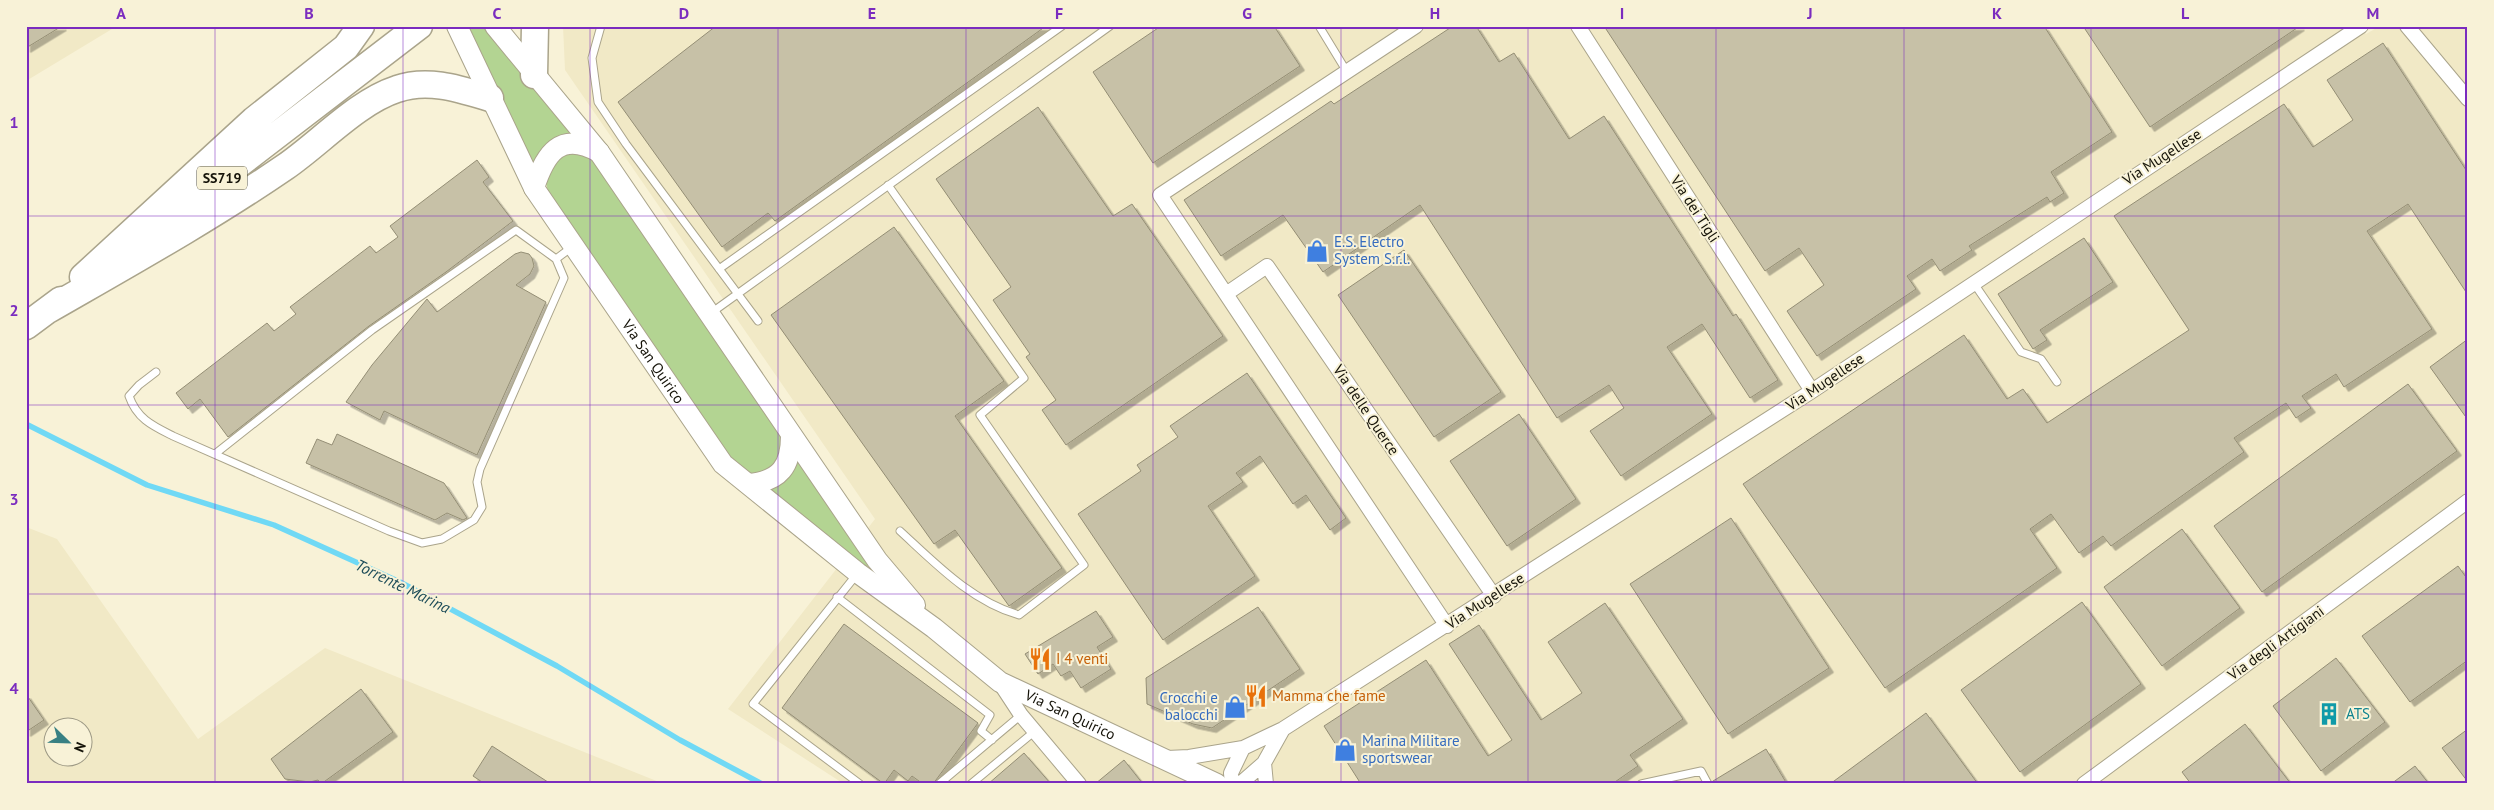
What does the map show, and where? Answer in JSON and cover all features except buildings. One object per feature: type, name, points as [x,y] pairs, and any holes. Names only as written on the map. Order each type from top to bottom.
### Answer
[{"type":"highway","points":[[38,318],[254,120],[346,47],[361,26]]},
{"type":"highway","name":"SS719","points":[[38,318],[419,26]]},
{"type":"highway","points":[[534,26],[534,75]]},
{"type":"highway","points":[[38,318],[221,209],[287,166],[366,105],[397,89],[424,85],[449,86],[490,98]]},
{"type":"street","name":"Via San Quirico","points":[[457,26],[534,188],[724,464],[858,573],[934,628],[1000,682],[1217,784]]},
{"type":"street","name":"Via San Quirico","points":[[495,26],[599,152],[877,560],[934,628]]},
{"type":"street","points":[[1416,26],[1160,195],[1447,626]]},
{"type":"street","name":"Via dei Tigli","points":[[1578,26],[1812,391]]},
{"type":"street","name":"Via Mugellese","points":[[1162,759],[1190,757],[1243,748],[1283,729],[1494,596],[1812,391],[1973,282],[2362,26]]},
{"type":"street","points":[[2406,26],[2468,99]]},
{"type":"street","points":[[534,188],[545,159],[549,153],[559,146],[573,143],[587,146],[599,152]]},
{"type":"street","name":"Via delle Querce","points":[[1226,294],[1267,266],[1494,596]]},
{"type":"street","points":[[749,484],[766,482],[777,476],[786,464],[791,452],[792,436]]},
{"type":"street","name":"Via degli Artigiani","points":[[2084,784],[2468,501]]},
{"type":"street","points":[[1000,682],[1021,715],[1079,784]]},
{"type":"street","name":"Via Mugellese","points":[[1240,784],[1264,763],[1283,729]]},
{"type":"street","points":[[1232,784],[1231,773],[1243,748]]},
{"type":"street","points":[[1264,763],[1266,784]]},
{"type":"lane","points":[[602,26],[592,58],[598,102],[626,144],[758,321]]},
{"type":"lane","points":[[720,269],[1062,26]]},
{"type":"lane","points":[[708,314],[1110,26]]},
{"type":"lane","points":[[1319,26],[1347,72]]},
{"type":"lane","points":[[888,186],[1024,378],[980,415],[1084,565],[1019,615],[998,608],[967,590],[900,530]]},
{"type":"lane","points":[[156,372],[138,385],[129,396],[133,408],[143,420],[173,436],[388,531],[422,543],[442,539],[474,520],[482,507],[478,482],[480,469],[564,278],[556,259],[516,230],[372,330],[215,454]]},
{"type":"lane","points":[[556,259],[575,245]]},
{"type":"lane","points":[[1973,282],[2021,352],[2040,359],[2057,382]]},
{"type":"lane","points":[[858,573],[753,704],[860,784]]},
{"type":"lane","points":[[837,597],[990,715],[981,730],[992,740]]},
{"type":"lane","points":[[939,784],[1021,715]]},
{"type":"lane","points":[[972,784],[1035,731]]},
{"type":"lane","points":[[1641,784],[1701,771],[1708,784]]},
{"type":"shaded area","points":[[26,26],[117,26],[26,81]]},
{"type":"shaded area","points":[[563,26],[2357,26],[2366,34],[2380,26],[2468,26],[2468,784],[844,784],[728,709],[875,519],[565,70]]},
{"type":"shaded area","points":[[26,527],[57,539],[198,739],[325,648],[664,784],[26,784]]},
{"type":"green space","points":[[465,26],[486,26],[580,137],[532,168]]},
{"type":"green space","points":[[568,151],[594,158],[781,433],[783,452],[773,469],[754,475],[736,468],[549,194],[546,180],[547,174],[553,165]]},
{"type":"green space","points":[[798,457],[869,564],[867,567],[764,488]]},
{"type":"waterway","name":"Torrente Marina","points":[[26,424],[147,485],[274,525],[400,582],[557,666],[680,740],[762,784]]},
{"type":"place","name":"E.S. Electro System S.r.l.","points":[[1317,251]]},
{"type":"place","name":"I 4 venti","points":[[1040,659]]},
{"type":"place","name":"Mamma che fame","points":[[1256,696]]},
{"type":"place","name":"Crocchi e balocchi","points":[[1235,707]]},
{"type":"place","name":"ATS","points":[[2329,714]]},
{"type":"place","name":"Marina Militare sportswear","points":[[1345,750]]}]
